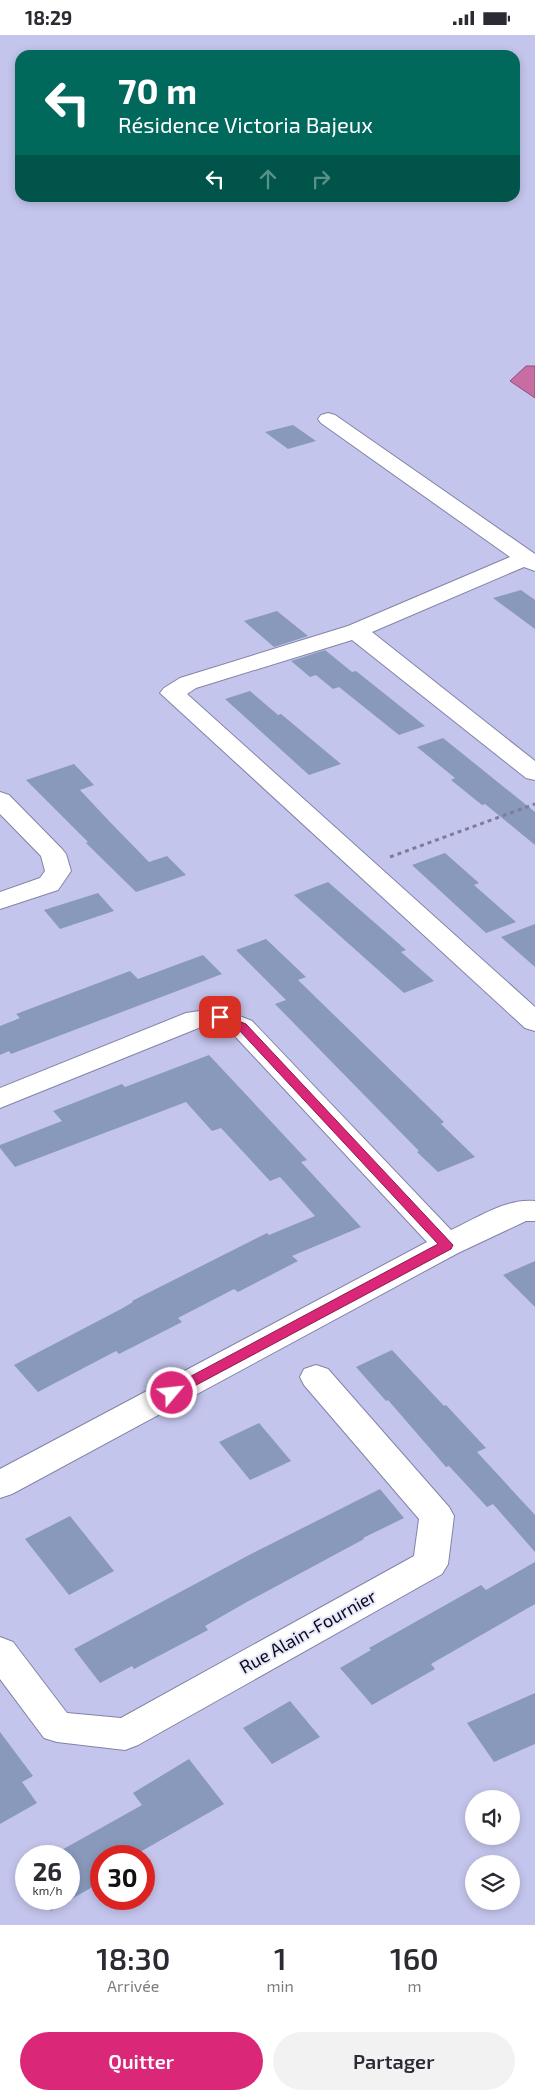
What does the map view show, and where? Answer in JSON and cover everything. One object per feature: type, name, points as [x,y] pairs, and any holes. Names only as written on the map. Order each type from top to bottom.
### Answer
[{"type":"street","points":[[328,419],[530,561]]},
{"type":"street","points":[[530,561],[356,631],[188,683],[172,693],[535,1021]]},
{"type":"street","points":[[356,631],[535,773]]},
{"type":"street","points":[[0,800],[52,854],[58,871],[48,884],[0,901]]},
{"type":"street","points":[[0,1099],[196,1019],[220,1017],[242,1027],[447,1245]]},
{"type":"street","points":[[0,1485],[447,1245],[522,1210],[535,1211]]},
{"type":"street","name":"Rue Alain-Fournier","points":[[0,1652],[57,1727],[124,1734],[430,1564],[437,1516],[316,1377]]},
{"type":"path","points":[[364,867],[535,804]]},
{"type":"shaded area","points":[[526,366],[535,366],[535,398],[510,381]]},
{"type":"building","points":[[293,425],[316,441],[288,449],[265,432]]},
{"type":"building","points":[[521,590],[535,600],[535,629],[493,598]]},
{"type":"building","points":[[277,611],[308,636],[274,647],[244,621]]},
{"type":"building","points":[[325,650],[352,672],[356,671],[425,726],[399,735],[339,687],[333,689],[316,675],[310,677],[291,661]]},
{"type":"building","points":[[250,691],[341,764],[309,775],[225,699]]},
{"type":"building","points":[[443,738],[535,812],[535,845],[485,804],[482,805],[451,780],[455,778],[417,747]]},
{"type":"building","points":[[74,764],[94,785],[80,790],[149,862],[167,856],[186,875],[136,892],[26,780]]},
{"type":"building","points":[[445,853],[479,883],[474,885],[516,922],[486,933],[412,865]]},
{"type":"building","points":[[328,882],[406,950],[401,952],[434,981],[404,993],[294,895]]},
{"type":"building","points":[[98,893],[114,911],[60,929],[44,910]]},
{"type":"building","points":[[535,924],[535,967],[501,937]]},
{"type":"building","points":[[266,939],[306,977],[298,980],[444,1122],[441,1124],[475,1157],[438,1172],[275,1004],[286,1000],[236,950]]},
{"type":"building","points":[[203,955],[222,974],[11,1054],[9,1051],[0,1055],[0,1026],[20,1018],[16,1014],[130,971],[138,979]]},
{"type":"building","points":[[209,1055],[307,1160],[301,1162],[361,1227],[292,1256],[298,1261],[238,1292],[234,1289],[178,1318],[182,1322],[119,1354],[116,1351],[38,1392],[14,1365],[121,1309],[132,1301],[267,1233],[269,1235],[315,1216],[280,1177],[270,1181],[221,1128],[212,1131],[186,1102],[15,1167],[0,1148],[0,1145],[62,1121],[53,1111],[122,1084],[125,1087]]},
{"type":"building","points":[[535,1261],[535,1307],[503,1275]]},
{"type":"building","points":[[392,1350],[486,1448],[477,1452],[535,1515],[535,1552],[493,1504],[487,1507],[449,1466],[446,1467],[388,1400],[386,1401],[356,1367]]},
{"type":"building","points":[[259,1423],[291,1461],[250,1480],[219,1442]]},
{"type":"building","points":[[380,1489],[404,1518],[363,1538],[245,1603],[205,1626],[208,1630],[134,1669],[132,1666],[100,1683],[74,1649],[251,1554]]},
{"type":"building","points":[[70,1516],[114,1571],[69,1595],[25,1539]]},
{"type":"building","points":[[535,1562],[535,1604],[431,1664],[435,1669],[372,1705],[340,1668],[371,1650],[369,1648],[481,1585],[486,1590]]},
{"type":"building","points":[[535,1693],[535,1744],[494,1762],[467,1723]]},
{"type":"building","points":[[290,1701],[320,1737],[272,1764],[243,1728]]},
{"type":"building","points":[[0,1732],[33,1776],[22,1782],[37,1803],[0,1824]]},
{"type":"building","points":[[189,1759],[224,1804],[152,1845],[90,1845],[90,1888],[80,1894],[80,1845],[71,1845],[142,1805],[133,1793]]},
{"type":"route","points":[[172,1393],[447,1245],[242,1027],[220,1017]]}]
